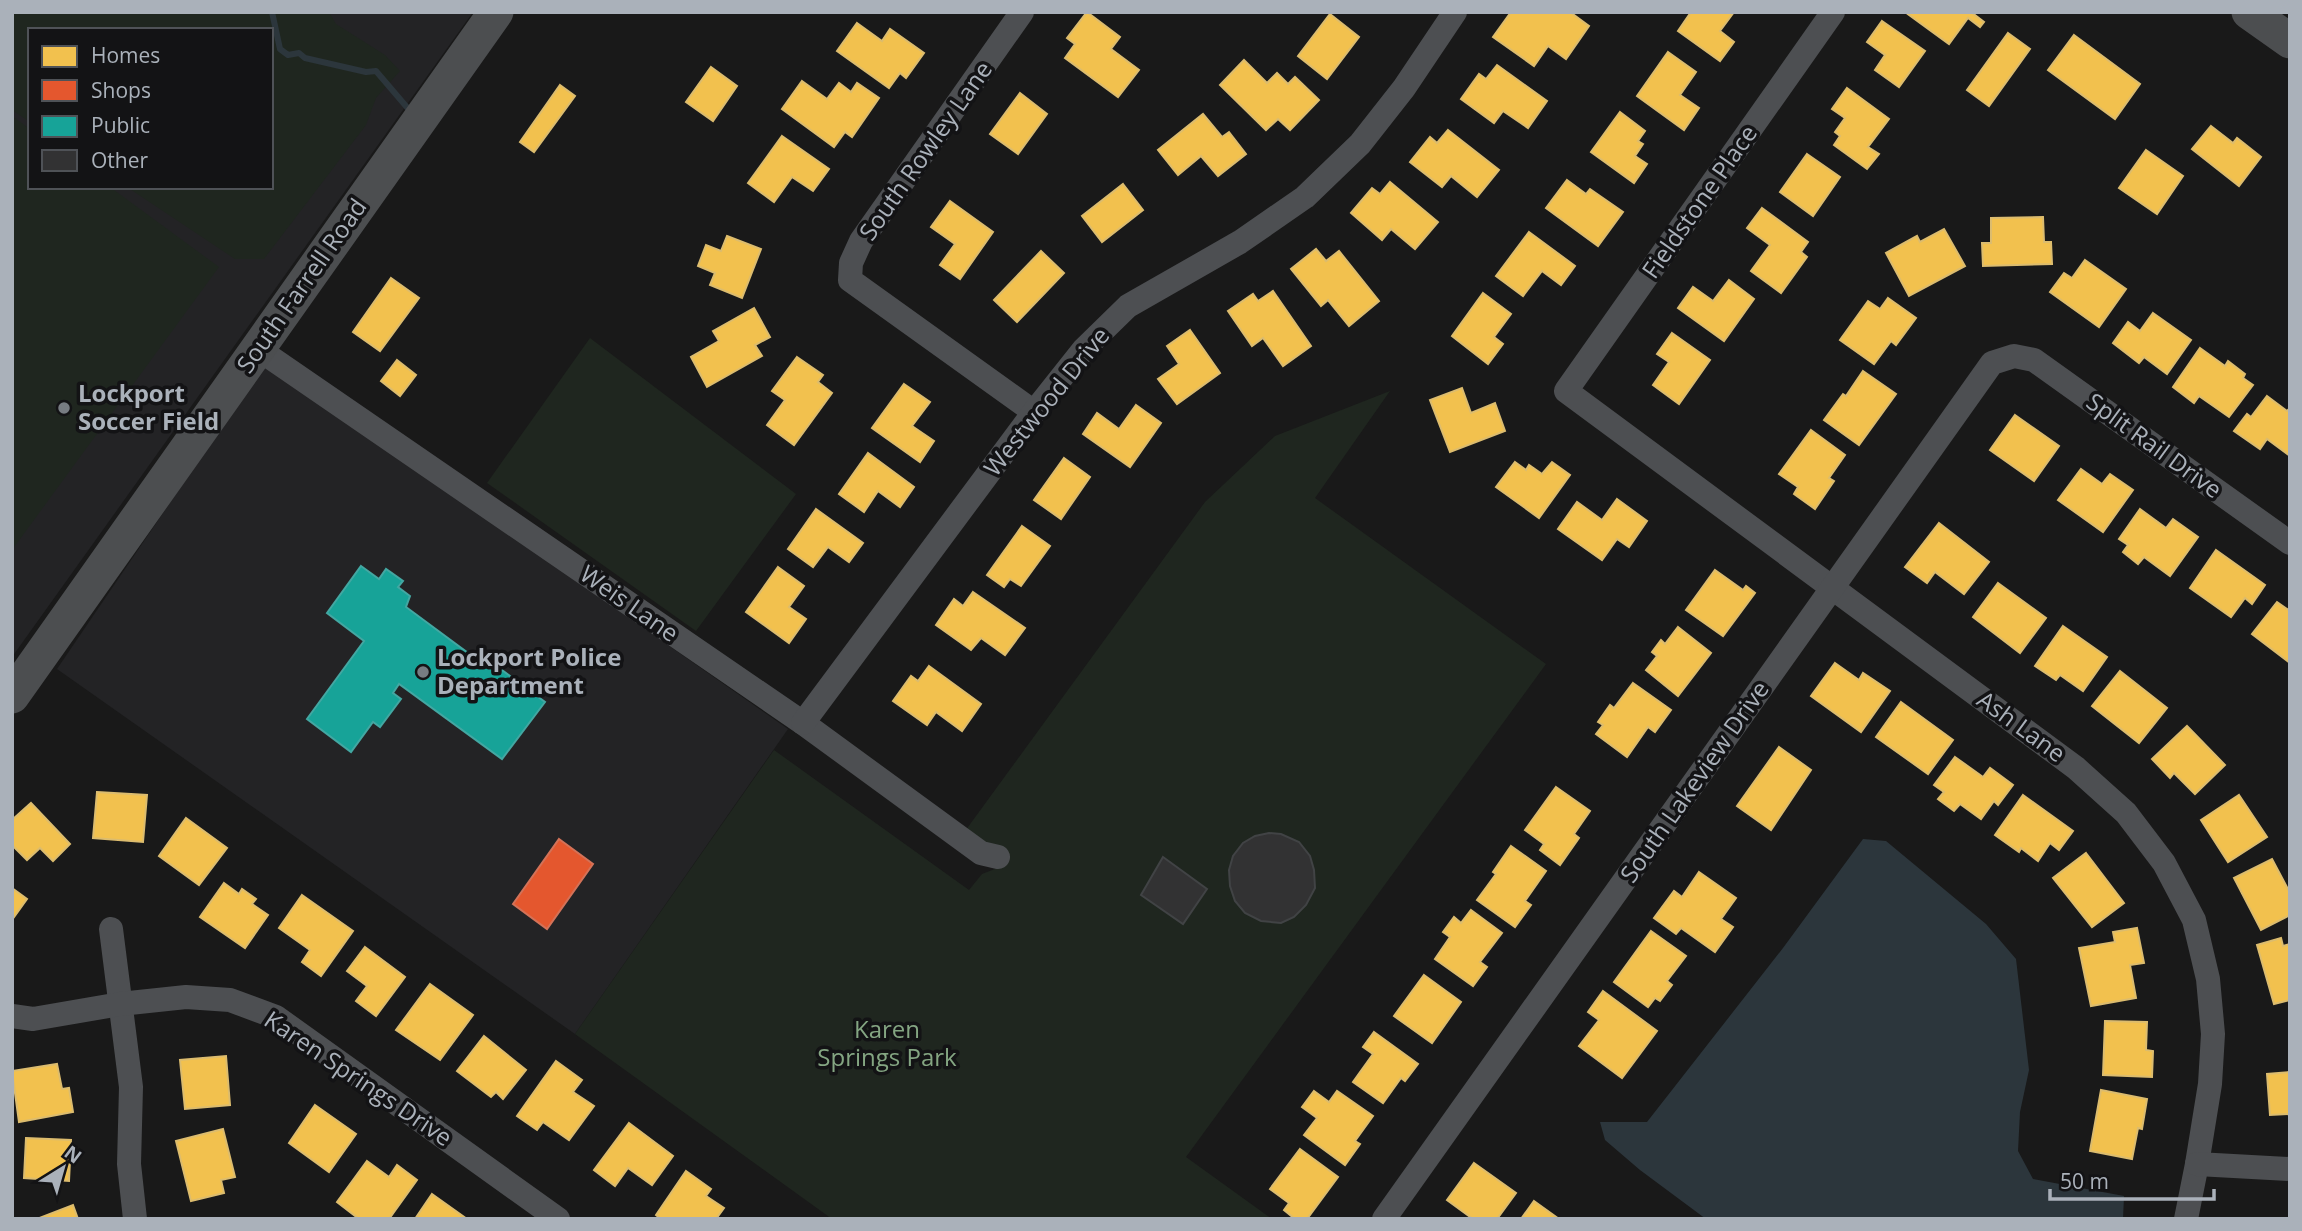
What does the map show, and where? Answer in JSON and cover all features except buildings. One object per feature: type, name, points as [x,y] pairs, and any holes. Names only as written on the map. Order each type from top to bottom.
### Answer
[{"type":"street","name":"South Farrell Road","points":[[12,696],[496,12]]},
{"type":"street","name":"South Rowley Lane","points":[[1022,12],[861,241],[851,264],[850,280],[1034,412]]},
{"type":"street","name":"Westwood Drive","points":[[803,723],[1034,412],[1084,349],[1128,306],[1240,242],[1305,197],[1360,144],[1404,88],[1455,12]]},
{"type":"street","name":"Fieldstone Place","points":[[1566,391],[1833,12]]},
{"type":"street","points":[[2249,12],[2290,41]]},
{"type":"street","name":"Weis Lane","points":[[258,349],[803,723],[981,853],[998,857]]},
{"type":"street","name":"Split Rail Drive","points":[[2014,356],[2035,360],[2290,543]]},
{"type":"street","name":"South Lakeview Drive","points":[[1384,1219],[1992,363],[2014,356]]},
{"type":"street","name":"Ash Lane","points":[[1566,391],[2076,768],[2126,813],[2164,863],[2194,920],[2208,979],[2213,1034],[2210,1084],[2186,1219]]},
{"type":"street","points":[[110,929],[131,1087],[129,1164],[135,1219]]},
{"type":"street","name":"Karen Springs Drive","points":[[12,1016],[33,1019],[120,1004],[186,997],[230,1000],[276,1017],[558,1219]]},
{"type":"street","points":[[2197,1164],[2290,1168]]},
{"type":"shaded area","points":[[12,12],[473,12],[12,657]]},
{"type":"shaded area","points":[[265,363],[788,729],[575,1034],[57,669]]},
{"type":"shaded area","points":[[1863,839],[1886,841],[1986,924],[2016,959],[2029,1070],[2020,1112],[2018,1151],[2033,1179],[2124,1196],[2123,1219],[1706,1219],[1605,1140],[1600,1122],[1647,1122],[1783,948]]},
{"type":"green space","points":[[12,12],[329,12],[336,24],[385,55],[400,71],[376,98],[366,125],[264,259],[235,259],[130,189],[273,189],[273,28],[28,28],[28,121],[12,110]]},
{"type":"green space","name":"Lockport Soccer Field","points":[[12,116],[28,128],[28,189],[113,189],[219,267],[12,550]]},
{"type":"green space","points":[[590,338],[796,494],[696,631],[487,483]]},
{"type":"green space","name":"Karen Springs Park","points":[[1390,391],[1315,498],[1546,664],[1186,1157],[1272,1219],[832,1219],[575,1034],[774,750],[969,890],[982,874],[1000,867],[960,838],[1205,502],[1275,436]]},
{"type":"waterway","points":[[272,12],[280,49],[288,55],[299,53],[305,58],[366,72],[376,71],[411,112]]},
{"type":"place","name":"Lockport Soccer Field","points":[[64,408]]},
{"type":"place","name":"Lockport Police Department","points":[[423,672]]}]
